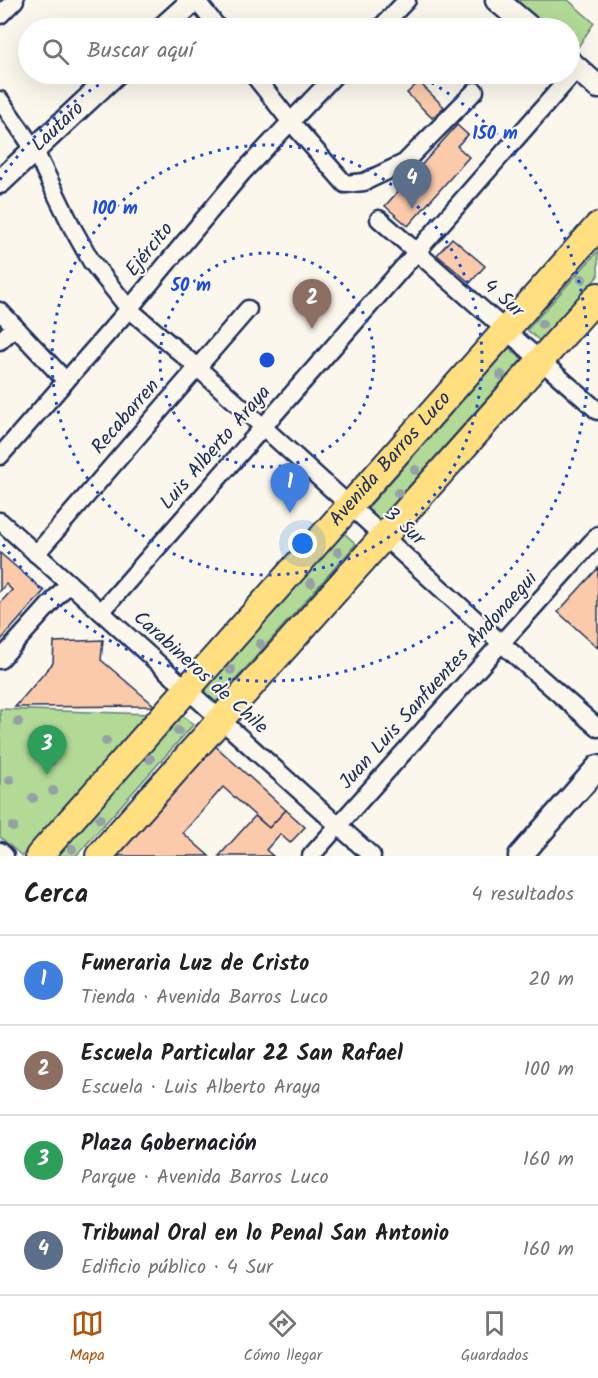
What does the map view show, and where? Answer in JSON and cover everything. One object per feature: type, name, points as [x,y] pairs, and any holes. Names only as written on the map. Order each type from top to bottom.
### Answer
[{"type":"main road","name":"Avenida Barros Luco","points":[[39,856],[598,226]]},
{"type":"main road","points":[[99,856],[598,296]]},
{"type":"street","points":[[0,15],[15,0]]},
{"type":"street","points":[[175,18],[195,0],[210,18]]},
{"type":"street","points":[[390,18],[407,0]]},
{"type":"street","points":[[497,0],[518,18]]},
{"type":"street","points":[[580,71],[598,87]]},
{"type":"street","name":"Lautaro","points":[[0,182],[104,84]]},
{"type":"street","points":[[261,84],[290,122],[345,184],[364,183],[404,163],[475,91]]},
{"type":"street","name":"Ejército","points":[[0,456],[129,309],[223,195],[326,84]]},
{"type":"street","name":"Luis Alberto Araya","points":[[101,612],[418,252],[557,84]]},
{"type":"street","name":"3 Sur","points":[[0,100],[34,149],[81,244],[103,278],[129,309],[197,367],[383,537],[598,728]]},
{"type":"street","name":"4 Sur","points":[[379,219],[598,411]]},
{"type":"street","name":"Recabarren","points":[[36,554],[248,309]]},
{"type":"street","points":[[0,311],[66,381]]},
{"type":"street","points":[[0,341],[15,327]]},
{"type":"street","name":"Carabineros de Chile","points":[[0,521],[372,856]]},
{"type":"street","name":"Juan Luis Sanfuentes Andonaegui","points":[[311,856],[598,535]]},
{"type":"street","points":[[0,660],[69,583]]},
{"type":"street","points":[[520,856],[598,767]]},
{"type":"street","points":[[0,851],[5,856]]},
{"type":"green space","points":[[507,0],[568,0],[594,23],[580,44],[580,18],[528,18]]},
{"type":"green space","points":[[598,251],[598,276],[540,341],[527,330]]},
{"type":"green space","points":[[509,348],[522,359],[379,520],[366,510]]},
{"type":"green space","points":[[344,533],[356,544],[213,705],[200,694]]},
{"type":"green space","points":[[0,709],[149,714],[22,856],[0,837]]},
{"type":"green space","points":[[181,714],[193,725],[76,856],[54,856]]},
{"type":"building","points":[[417,84],[421,84],[444,107],[432,118],[407,93]]},
{"type":"building","points":[[457,125],[468,135],[457,146],[469,157],[408,226],[385,206]]},
{"type":"building","points":[[452,238],[485,266],[470,283],[437,255]]},
{"type":"building","points":[[0,553],[44,591],[0,641],[0,603],[12,590],[6,584],[0,591]]},
{"type":"building","points":[[598,568],[598,648],[558,612]]},
{"type":"building","points":[[103,640],[101,660],[155,706],[15,707],[53,663],[54,642]]},
{"type":"building","points":[[211,742],[286,810],[269,828],[223,787],[183,833],[209,856],[109,856]]},
{"type":"building","points":[[286,810],[305,827],[290,843],[280,834],[266,850],[273,856],[219,856],[255,816],[269,828]]},
{"type":"place","name":"Tribunal Oral en lo Penal San Antonio","points":[[412,209]]},
{"type":"place","name":"Escuela Particular 22 San Rafael","points":[[312,329]]},
{"type":"place","name":"Funeraria Luz de Cristo","points":[[290,513]]},
{"type":"place","name":"Plaza Gobernación","points":[[47,775]]}]
